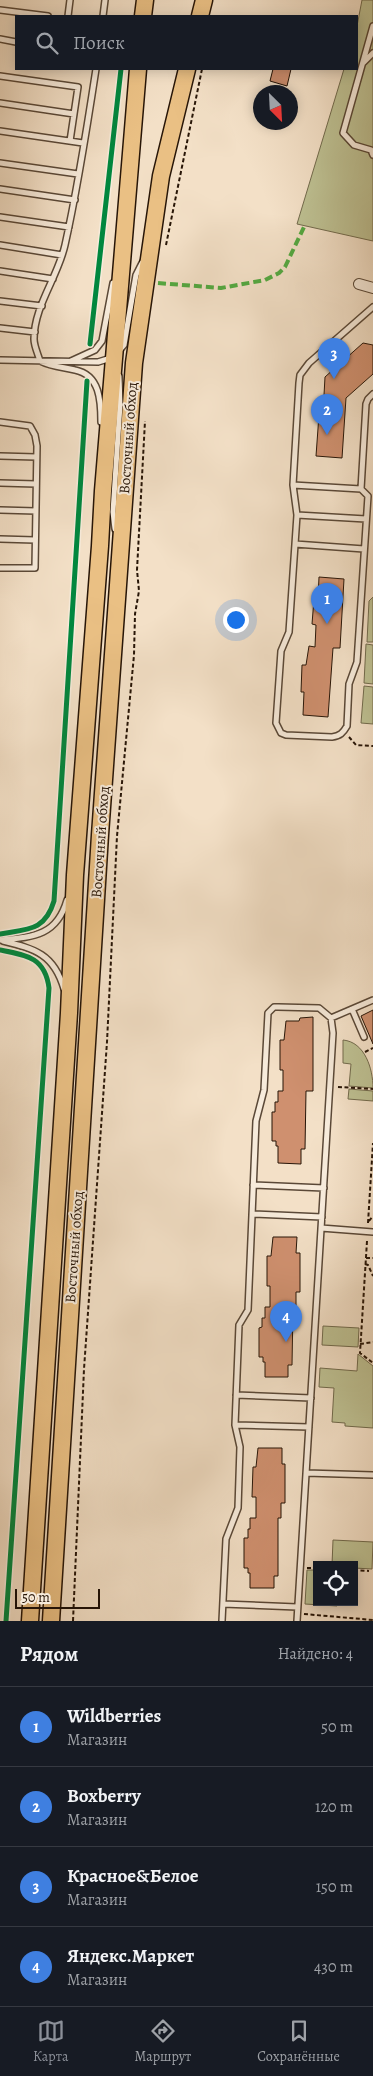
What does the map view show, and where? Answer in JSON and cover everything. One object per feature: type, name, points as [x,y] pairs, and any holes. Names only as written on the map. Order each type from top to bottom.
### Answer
[{"type":"main road","points":[[143,15],[145,0]]},
{"type":"main road","points":[[200,15],[204,0]]},
{"type":"main road","name":"Восточный обход","points":[[30,1621],[68,1013],[74,875],[103,491],[115,363],[124,219],[138,70]]},
{"type":"main road","name":"Восточный обход","points":[[51,1621],[119,566],[134,363],[159,244],[161,176],[187,70]]},
{"type":"street","points":[[359,284],[373,288]]},
{"type":"lane","points":[[68,15],[70,0]]},
{"type":"lane","points":[[103,15],[105,0]]},
{"type":"lane","points":[[0,10],[40,15]]},
{"type":"lane","points":[[373,26],[343,133],[354,145],[371,150],[373,155]]},
{"type":"lane","points":[[0,40],[15,42]]},
{"type":"lane","points":[[362,64],[373,53]]},
{"type":"lane","points":[[40,361],[34,341],[35,332],[42,306],[62,255],[69,228],[96,70]]},
{"type":"lane","points":[[0,76],[78,87],[70,142]]},
{"type":"lane","points":[[0,103],[74,114]]},
{"type":"lane","points":[[0,131],[83,143]]},
{"type":"lane","points":[[0,163],[78,174]]},
{"type":"lane","points":[[0,189],[74,200]]},
{"type":"lane","points":[[0,217],[69,228]]},
{"type":"lane","points":[[115,270],[124,219]]},
{"type":"lane","points":[[119,566],[113,512],[121,388],[115,363],[124,346],[136,274],[159,244]]},
{"type":"lane","points":[[0,245],[62,255]]},
{"type":"lane","points":[[0,272],[53,279]]},
{"type":"lane","points":[[70,362],[94,350],[102,341],[114,279]]},
{"type":"lane","points":[[0,301],[42,306]]},
{"type":"lane","points":[[293,485],[361,489],[368,496],[357,662],[349,684],[347,726],[339,736],[286,735],[277,728],[281,651],[289,632],[295,544],[296,515],[293,485],[300,375],[309,363],[373,307]]},
{"type":"lane","points":[[0,328],[35,332]]},
{"type":"lane","points":[[0,360],[115,363]]},
{"type":"lane","points":[[40,361],[54,367],[76,370],[87,374],[96,386],[99,394],[101,426]]},
{"type":"lane","points":[[98,362],[115,363]]},
{"type":"lane","points":[[361,489],[366,404],[373,394]]},
{"type":"lane","points":[[0,422],[30,426],[35,434],[36,457],[35,568],[0,568]]},
{"type":"lane","points":[[101,435],[103,491]]},
{"type":"lane","points":[[0,456],[36,457]]},
{"type":"lane","points":[[0,483],[36,484]]},
{"type":"lane","points":[[0,510],[36,511]]},
{"type":"lane","points":[[296,515],[366,519]]},
{"type":"lane","points":[[0,539],[35,540]]},
{"type":"lane","points":[[295,544],[364,549]]},
{"type":"lane","points":[[0,940],[31,937],[46,931],[57,922],[65,906],[74,875]]},
{"type":"lane","points":[[0,940],[33,949],[47,958],[57,970],[64,987],[68,1013]]},
{"type":"lane","points":[[331,1018],[373,1000]]},
{"type":"lane","points":[[222,1621],[226,1539],[238,1508],[240,1447],[234,1424],[239,1325],[248,1310],[256,1121],[264,1090],[268,1012],[270,1009],[278,1006],[319,1008],[331,1018],[334,1033],[297,1621]]},
{"type":"lane","points":[[352,1009],[364,1037]]},
{"type":"lane","points":[[253,1185],[324,1188]]},
{"type":"lane","points":[[252,1214],[322,1217]]},
{"type":"lane","points":[[321,1228],[370,1231]]},
{"type":"lane","points":[[236,1395],[311,1398]]},
{"type":"lane","points":[[234,1424],[309,1427]]},
{"type":"lane","points":[[306,1473],[373,1476]]},
{"type":"lane","points":[[223,1604],[297,1610]]},
{"type":"path","points":[[159,244],[202,70]]},
{"type":"path","points":[[74,1621],[84,1369],[107,1042],[117,836],[134,655],[135,614],[139,591],[137,570],[145,419]]},
{"type":"path","points":[[344,732],[356,745],[373,746]]},
{"type":"path","points":[[366,1052],[373,1048]]},
{"type":"path","points":[[330,1087],[373,1089]]},
{"type":"path","points":[[373,1144],[368,1223],[373,1216]]},
{"type":"path","points":[[370,1231],[365,1264],[360,1353],[373,1364]]},
{"type":"path","points":[[366,1258],[373,1258]]},
{"type":"path","points":[[365,1264],[368,1265],[373,1276]]},
{"type":"path","points":[[360,1344],[373,1342]]},
{"type":"path","points":[[358,1570],[369,1571]]},
{"type":"path","points":[[297,1610],[373,1620]]},
{"type":"green space","points":[[362,0],[373,0],[373,241],[297,224],[344,70],[358,70],[358,21]]},
{"type":"green space","points":[[373,597],[373,642],[367,642],[369,601]]},
{"type":"green space","points":[[366,644],[373,645],[373,684],[364,683]]},
{"type":"green space","points":[[364,686],[373,687],[373,724],[361,723]]},
{"type":"green space","points":[[343,1040],[351,1042],[362,1051],[369,1065],[373,1088],[349,1086],[351,1064],[343,1063]]},
{"type":"green space","points":[[349,1089],[373,1091],[373,1101],[348,1099]]},
{"type":"green space","points":[[323,1326],[359,1328],[358,1347],[322,1345]]},
{"type":"green space","points":[[358,1354],[373,1366],[373,1428],[345,1426],[345,1423],[332,1422],[334,1388],[319,1387],[320,1368],[357,1371]]},
{"type":"green space","points":[[333,1540],[373,1542],[372,1569],[358,1568],[358,1561],[332,1561]]},
{"type":"green space","points":[[307,1570],[313,1570],[313,1604],[305,1604]]},
{"type":"building","points":[[273,70],[291,70],[287,85],[270,81]]},
{"type":"building","points":[[363,343],[373,345],[373,374],[346,398],[342,458],[316,456],[320,401],[324,395],[325,377]]},
{"type":"building","points":[[319,577],[344,579],[340,648],[333,648],[328,717],[303,715],[304,692],[301,692],[302,665],[306,665],[309,646],[315,647],[316,625],[312,624],[314,599],[318,599]]},
{"type":"building","points":[[373,1010],[373,1044],[361,1016]]},
{"type":"building","points":[[313,1017],[313,1091],[306,1091],[305,1149],[301,1149],[301,1164],[278,1163],[278,1146],[276,1146],[276,1141],[272,1141],[272,1112],[275,1112],[275,1102],[278,1102],[278,1091],[283,1091],[283,1070],[280,1070],[280,1040],[284,1040],[286,1021],[299,1021],[300,1018]]},
{"type":"building","points":[[273,1237],[297,1237],[296,1253],[300,1253],[300,1292],[296,1292],[296,1307],[293,1307],[292,1365],[288,1365],[288,1377],[265,1377],[265,1362],[263,1362],[263,1357],[259,1357],[259,1328],[262,1327],[262,1318],[265,1318],[265,1307],[270,1307],[270,1286],[267,1286],[267,1256],[271,1256]]},
{"type":"building","points":[[258,1448],[282,1448],[282,1464],[285,1464],[285,1503],[281,1503],[281,1518],[278,1518],[278,1576],[274,1576],[274,1588],[250,1588],[250,1573],[248,1573],[248,1568],[244,1568],[244,1538],[248,1538],[250,1518],[256,1518],[256,1497],[252,1497],[253,1467],[256,1467]]},
{"type":"marked path","points":[[158,283],[221,288],[265,280],[279,273],[285,267],[304,227]]},
{"type":"cycle path","points":[[90,344],[121,70]]},
{"type":"cycle path","points":[[0,934],[34,927],[46,918],[54,901],[87,381]]},
{"type":"cycle path","points":[[0,950],[33,959],[43,970],[49,988],[6,1621]]},
{"type":"place","name":"Красное&Белое","points":[[334,379]]},
{"type":"place","name":"Boxberry","points":[[327,435]]},
{"type":"place","name":"Wildberries","points":[[327,624]]},
{"type":"place","name":"Яндекс.Маркет","points":[[286,1342]]}]
